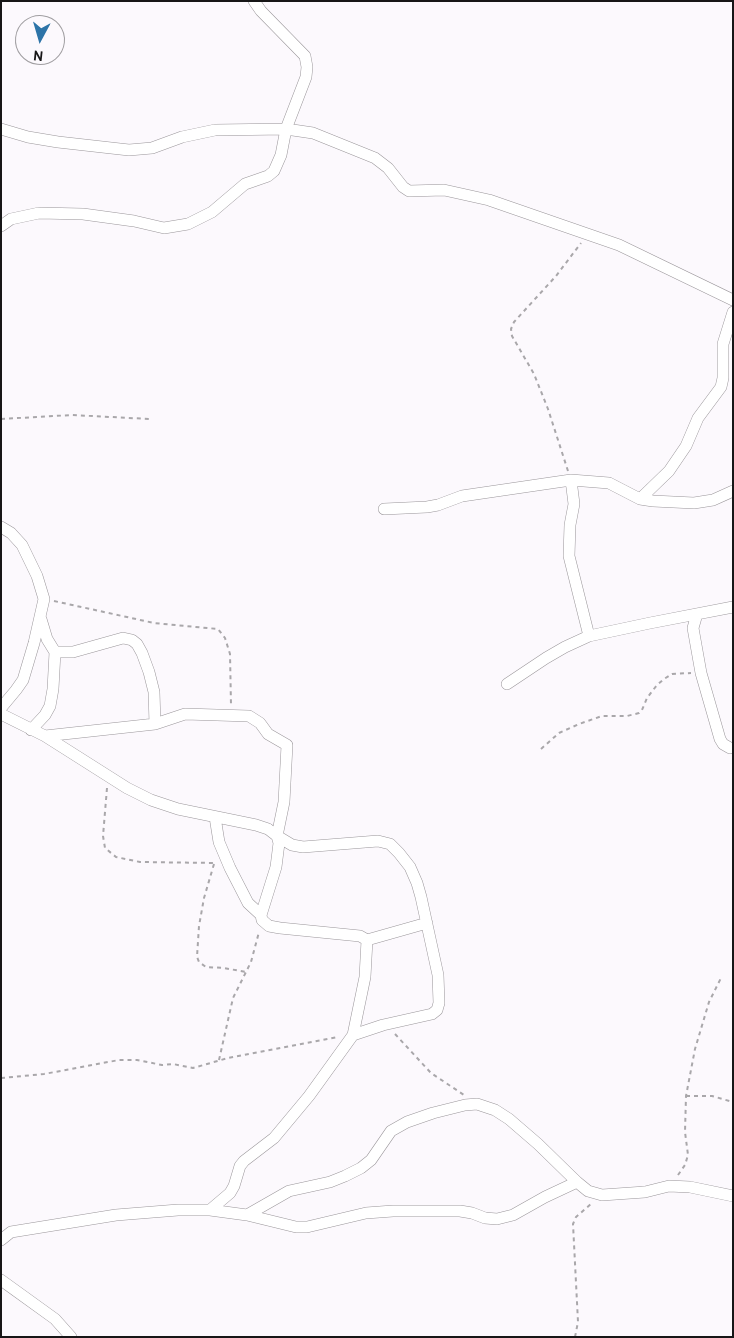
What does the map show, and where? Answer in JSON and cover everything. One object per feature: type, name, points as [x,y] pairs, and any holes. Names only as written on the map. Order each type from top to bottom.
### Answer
[{"type":"street","points":[[1,226],[11,219],[39,214],[84,214],[134,221],[164,228],[188,224],[212,212],[246,184],[268,176],[274,171],[281,155],[286,129],[306,77],[307,67],[304,56],[261,11],[254,1]]},
{"type":"street","points":[[1,129],[48,141],[128,150],[152,148],[182,137],[215,130],[286,129],[313,133],[375,158],[388,168],[403,187],[409,191],[444,190],[489,200],[619,245],[733,300]]},
{"type":"street","points":[[640,499],[669,471],[686,446],[698,418],[721,387],[723,378],[723,344],[733,312]]},
{"type":"street","points":[[571,480],[574,504],[570,525],[569,556],[589,636]]},
{"type":"street","points":[[384,509],[438,506],[462,496],[571,480],[609,483],[640,499],[653,501],[694,503],[713,500],[733,492]]},
{"type":"street","points":[[1,528],[11,533],[22,545],[37,576],[44,599],[41,618],[23,680],[1,708]]},
{"type":"street","points":[[507,684],[565,647],[589,636],[733,607]]},
{"type":"street","points":[[697,614],[693,628],[701,673],[720,739],[730,748]]},
{"type":"street","points":[[31,730],[45,716],[50,706],[53,689],[55,652],[47,639],[41,618]]},
{"type":"street","points":[[55,652],[72,652],[123,638],[132,640],[137,644],[142,653],[149,672],[154,692],[154,724]]},
{"type":"street","points":[[1,714],[45,736],[108,776],[151,800],[178,809],[256,825],[268,829],[292,845],[303,847],[378,841],[390,844],[410,867],[417,883],[438,975],[439,1003],[437,1010],[432,1014],[383,1025],[353,1035]]},
{"type":"street","points":[[45,736],[154,724],[185,714],[231,714],[249,716],[256,719],[268,734],[287,745],[284,802],[277,836],[279,843],[276,866],[262,918]]},
{"type":"street","points":[[215,817],[219,842],[242,892],[248,903],[269,926],[360,936],[367,940],[427,923]]},
{"type":"street","points":[[210,1210],[230,1193],[240,1166],[274,1138],[309,1096],[353,1035],[365,977],[367,940]]},
{"type":"street","points":[[247,1215],[289,1191],[330,1182],[361,1168],[371,1160],[391,1131],[407,1122],[433,1113],[477,1104],[496,1110],[509,1119],[588,1190],[607,1195],[645,1192],[669,1186],[690,1187],[733,1196]]},
{"type":"street","points":[[1,1240],[6,1232],[116,1215],[178,1210],[210,1210],[247,1215],[296,1227],[366,1213],[401,1211],[460,1211],[485,1218],[497,1219],[513,1215],[577,1182]]},
{"type":"street","points":[[1,1280],[55,1319],[71,1337]]},
{"type":"path","points":[[571,480],[548,409],[534,374],[512,336],[511,329],[514,322],[570,260],[588,234]]},
{"type":"path","points":[[1,419],[72,415],[149,419]]},
{"type":"path","points":[[44,599],[154,622],[218,629],[225,638],[230,654],[231,714]]},
{"type":"path","points":[[541,749],[559,733],[579,724],[602,716],[628,716],[639,713],[657,684],[672,674],[701,673]]},
{"type":"path","points":[[108,776],[103,836],[105,848],[116,857],[140,862],[215,863]]},
{"type":"path","points":[[219,842],[198,926],[197,957],[199,962],[206,967],[246,972]]},
{"type":"path","points":[[218,1061],[233,998],[251,962],[262,918]]},
{"type":"path","points":[[669,1186],[685,1165],[688,1155],[685,1132],[686,1096],[695,1050],[708,1002],[721,978]]},
{"type":"path","points":[[383,1025],[418,1057],[431,1073],[477,1104]]},
{"type":"path","points":[[1,1078],[44,1074],[119,1060],[137,1060],[193,1068],[328,1038],[353,1035]]},
{"type":"path","points":[[686,1096],[712,1096],[733,1102]]},
{"type":"path","points":[[576,1337],[578,1322],[573,1224],[576,1217],[607,1195]]}]
